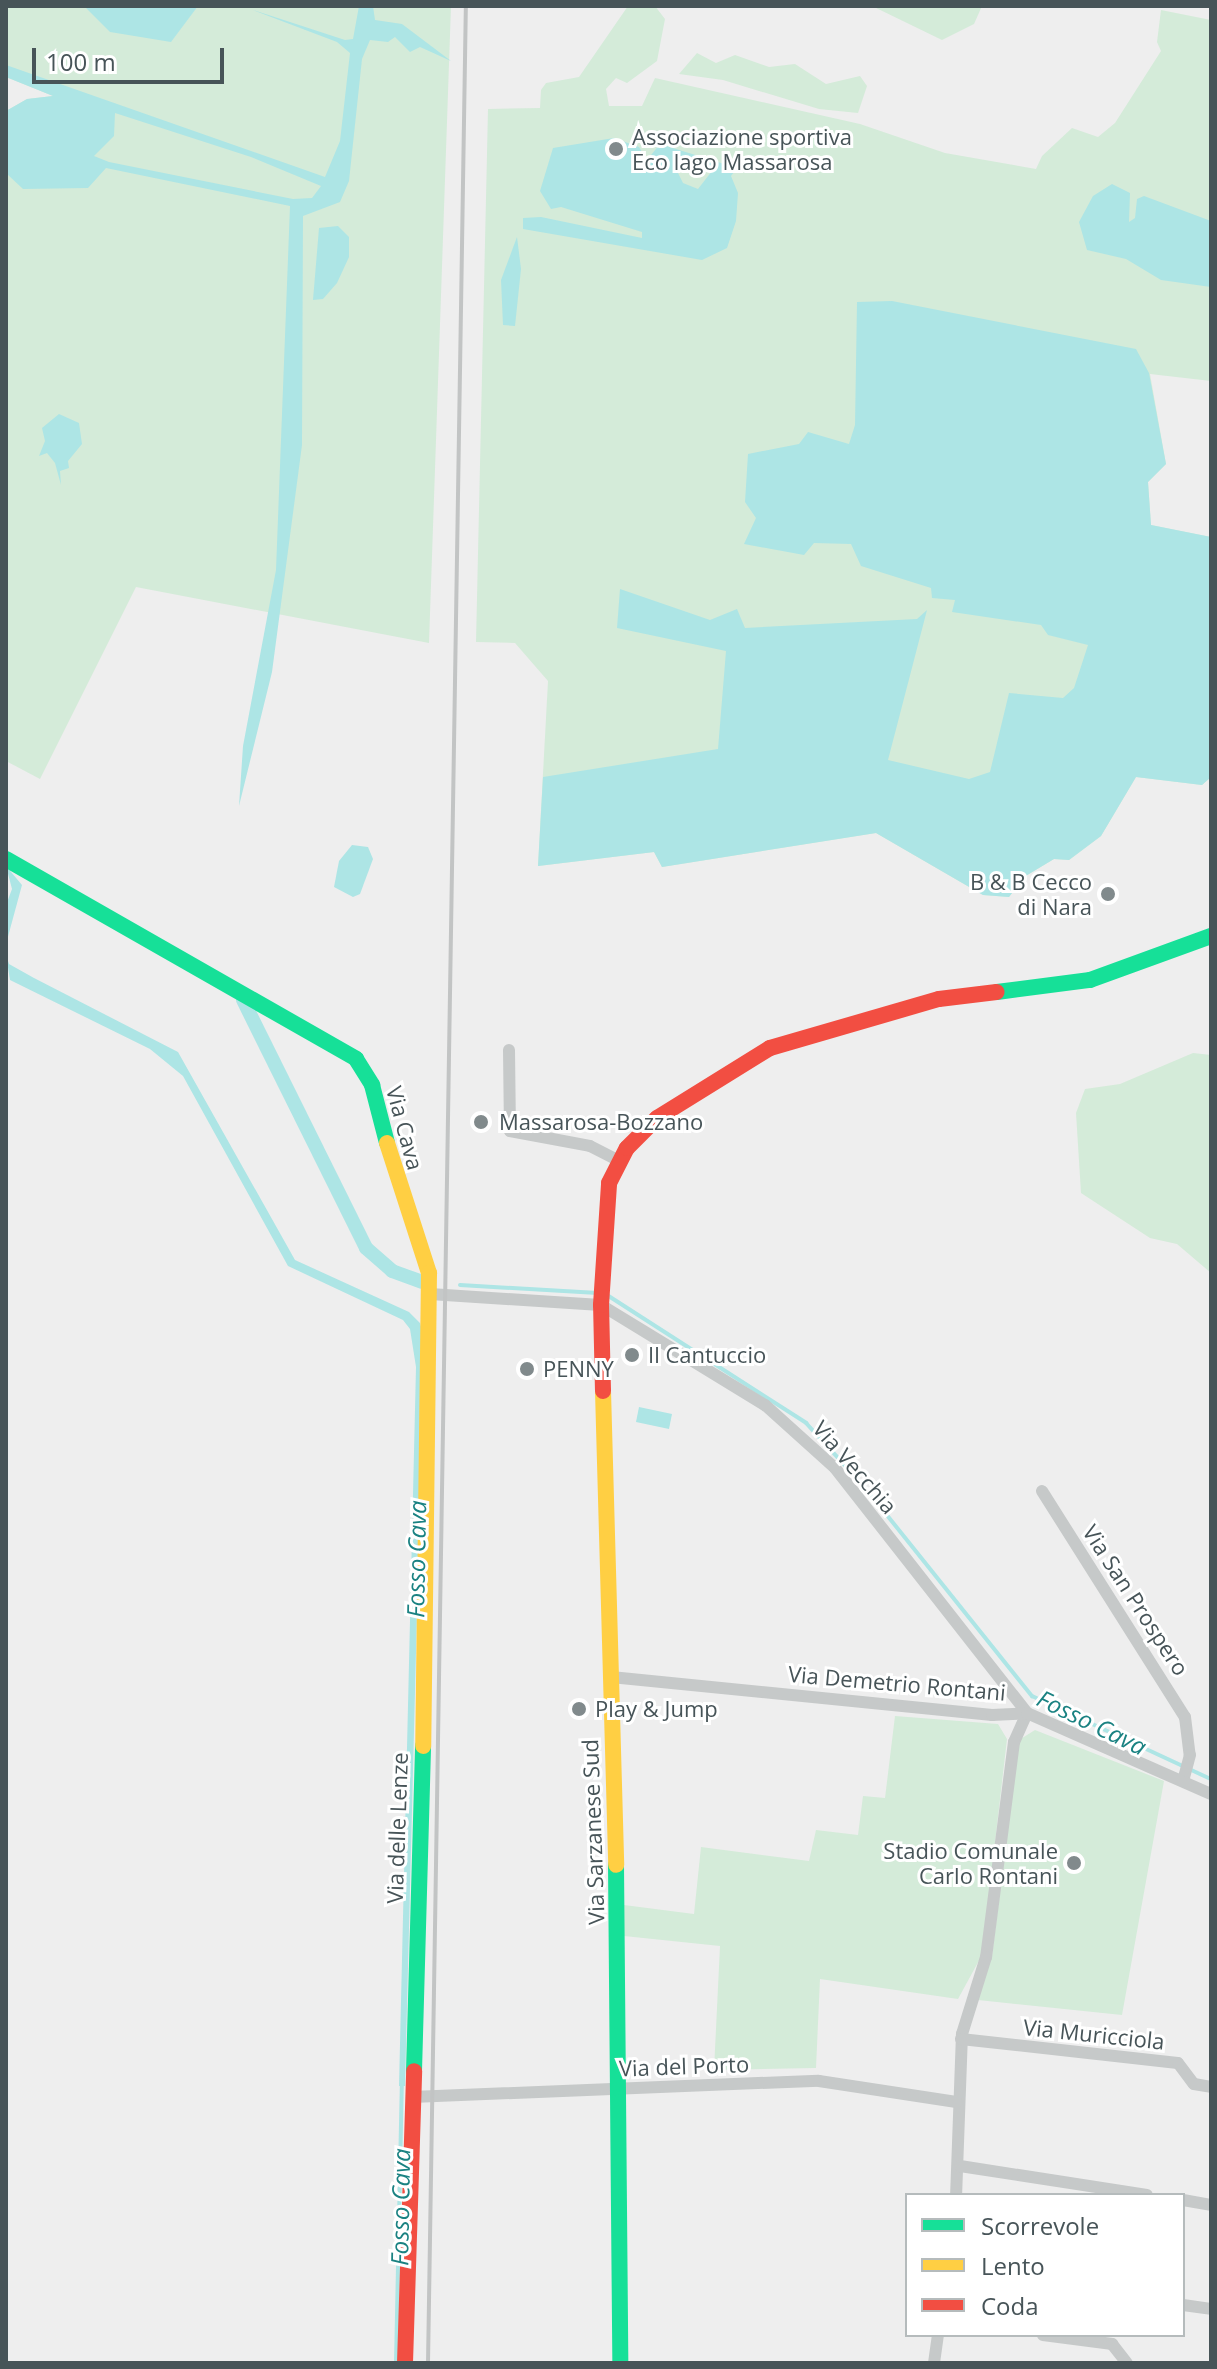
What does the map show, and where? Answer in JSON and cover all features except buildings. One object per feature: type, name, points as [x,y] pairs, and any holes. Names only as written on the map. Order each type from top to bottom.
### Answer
[{"type":"main road","name":"Via Cava","points":[[6,859],[356,1059],[372,1085],[403,1201],[429,1273],[430,1294]]},
{"type":"main road","points":[[619,1161],[657,1118],[770,1048],[939,999],[1090,980],[1211,936]]},
{"type":"main road","name":"Via Sarzanese Sud","points":[[619,1161],[607,1194],[601,1298],[611,1677],[620,2363]]},
{"type":"main road","name":"Via delle Lenze","points":[[405,2363],[429,1546],[430,1294]]},
{"type":"street","points":[[509,1050],[510,1131],[590,1146],[619,1161]]},
{"type":"street","points":[[430,1294],[601,1298]]},
{"type":"street","name":"Via Vecchia","points":[[601,1298],[765,1405],[808,1438],[1027,1713]]},
{"type":"street","name":"Via San Prospero","points":[[1042,1491],[1185,1717],[1186,1773]]},
{"type":"street","name":"Via Demetrio Rontani","points":[[611,1677],[992,1715],[1027,1713],[1186,1773],[1211,1794]]},
{"type":"street","points":[[956,2193],[960,2166],[956,2102],[961,2039],[986,1957],[1014,1742],[1027,1713]]},
{"type":"street","name":"Via Muricciola","points":[[961,2039],[1178,2063],[1194,2084],[1211,2087]]},
{"type":"street","name":"Via del Porto","points":[[412,2097],[819,2081],[956,2102]]},
{"type":"street","points":[[960,2166],[1134,2193]]},
{"type":"street","points":[[1185,2200],[1211,2205]]},
{"type":"street","points":[[1185,2305],[1211,2309]]},
{"type":"street","points":[[934,2363],[938,2337]]},
{"type":"street","points":[[1058,2337],[1112,2344],[1127,2363]]},
{"type":"green space","points":[[6,6],[451,6],[429,643],[136,587],[40,779],[6,761],[6,111],[27,99],[53,96],[6,77]]},
{"type":"green space","points":[[628,6],[655,6],[665,19],[657,61],[627,83],[616,78],[606,89],[609,106],[642,106],[655,78],[860,124],[945,153],[1036,169],[1042,156],[1072,128],[1098,137],[1115,123],[1161,51],[1157,42],[1161,10],[1211,20],[1211,381],[1150,374],[1166,464],[1148,482],[1151,525],[1211,537],[1211,777],[1202,785],[1136,777],[1101,836],[1069,860],[1054,859],[1024,877],[1009,897],[983,895],[876,833],[662,867],[654,852],[538,866],[548,681],[515,643],[476,642],[488,109],[540,108],[541,90],[546,83],[579,77]]},
{"type":"green space","points":[[872,6],[982,6],[974,24],[942,40]]},
{"type":"green space","points":[[697,53],[716,63],[735,55],[769,67],[795,64],[826,84],[860,76],[867,86],[858,113],[819,109],[723,80],[679,74]]},
{"type":"green space","points":[[1193,1053],[1211,1055],[1211,1273],[1177,1244],[1150,1238],[1081,1193],[1076,1113],[1085,1089],[1120,1084]]},
{"type":"green space","points":[[895,1716],[998,1724],[1007,1739],[982,1955],[958,1999],[820,1979],[816,2068],[714,2070],[720,1946],[624,1936],[624,1905],[694,1914],[701,1847],[809,1861],[816,1830],[858,1835],[863,1796],[885,1798]]},
{"type":"green space","name":"Stadio Comunale Carlo Rontani","points":[[1035,1730],[1164,1781],[1122,2015],[978,2000],[992,1956],[1019,1740]]},
{"type":"water","points":[[84,6],[198,6],[171,42],[110,32]]},
{"type":"water","points":[[359,6],[373,6],[375,20],[402,24],[451,61],[420,47],[410,52],[395,37],[388,42],[370,40],[362,59],[349,181],[340,202],[303,216],[302,445],[272,672],[239,806],[243,746],[276,570],[290,206],[106,168],[88,188],[23,189],[6,173],[6,111],[27,99],[53,96],[6,77],[6,65],[325,177],[340,141],[350,53],[337,42],[253,10],[345,40],[353,39]],"holes":[[[115,113],[251,157],[321,186],[312,198],[293,199],[109,162],[94,156],[114,136]]]},
{"type":"water","points":[[614,138],[639,147],[647,160],[660,144],[737,168],[731,176],[738,193],[736,221],[727,248],[702,260],[523,229],[523,218],[541,217],[642,238],[642,232],[561,207],[551,209],[540,191],[553,148]],"holes":[[[697,157],[712,171],[698,189],[683,183],[674,165],[680,161],[681,168]]]},
{"type":"water","points":[[1112,184],[1130,193],[1129,222],[1135,218],[1137,199],[1144,196],[1211,221],[1211,287],[1161,280],[1126,259],[1087,250],[1079,222],[1093,196]]},
{"type":"water","points":[[338,226],[349,237],[349,257],[337,283],[323,299],[313,300],[319,228]]},
{"type":"water","points":[[517,237],[521,269],[515,326],[503,325],[501,280]]},
{"type":"water","points":[[892,301],[1136,349],[1149,373],[1166,464],[1148,482],[1151,525],[1211,537],[1211,777],[1202,785],[1136,777],[1101,836],[1069,860],[1054,859],[1024,877],[1009,897],[983,895],[876,833],[662,867],[654,852],[538,866],[543,777],[718,749],[726,651],[617,628],[620,589],[710,620],[737,609],[745,628],[917,619],[927,610],[888,760],[969,779],[990,772],[1009,693],[1063,698],[1074,688],[1088,645],[1048,635],[1041,625],[952,612],[955,600],[932,598],[931,588],[861,566],[851,544],[814,543],[804,555],[744,544],[756,518],[745,502],[748,454],[799,444],[808,432],[849,444],[855,425],[857,302]]},
{"type":"water","points":[[59,414],[79,423],[82,444],[68,461],[69,468],[60,471],[61,485],[55,463],[47,453],[39,456],[45,441],[42,428]]},
{"type":"water","points":[[352,845],[368,847],[373,859],[360,894],[353,897],[334,887],[339,861]]},
{"type":"water","points":[[6,866],[22,885],[6,944],[6,905],[12,889]]},
{"type":"water","points":[[6,955],[9,964],[178,1052],[295,1260],[409,1312],[420,1323],[424,1338],[405,2086],[399,2086],[416,1367],[410,1329],[403,1320],[288,1266],[183,1076],[150,1049],[10,980]]},
{"type":"water","points":[[639,1407],[672,1414],[669,1429],[636,1422]]},
{"type":"waterway","points":[[243,1000],[366,1248],[392,1271],[422,1282]]},
{"type":"waterway","name":"Fosso Cava","points":[[460,1285],[598,1293]]},
{"type":"waterway","name":"Fosso Cava","points":[[607,1295],[806,1423],[862,1484],[1032,1696],[1211,1779]]},
{"type":"waterway","name":"Fosso Cava","points":[[396,2363],[402,2081]]},
{"type":"railway","points":[[428,2363],[466,6]]},
{"type":"traffic: fast","points":[[6,859],[356,1059],[372,1085],[387,1143]]},
{"type":"traffic: fast","points":[[997,992],[1090,980],[1211,936]]},
{"type":"traffic: fast","points":[[414,2071],[423,1746]]},
{"type":"traffic: fast","points":[[616,1865],[620,2363]]},
{"type":"traffic: slow","points":[[387,1143],[429,1273],[423,1746]]},
{"type":"traffic: slow","points":[[603,1391],[616,1865]]},
{"type":"traffic: jam","points":[[603,1391],[601,1305],[609,1183],[627,1148],[657,1118],[770,1048],[939,999],[997,992]]},
{"type":"traffic: jam","points":[[405,2363],[414,2071]]},
{"type":"place","name":"Associazione sportiva Eco lago Massarosa","points":[[616,149]]},
{"type":"place","name":"B & B Cecco di Nara","points":[[1108,894]]},
{"type":"place","name":"Massarosa-Bozzano","points":[[481,1122]]},
{"type":"place","name":"Il Cantuccio","points":[[632,1355]]},
{"type":"place","name":"PENNY","points":[[527,1369]]},
{"type":"place","name":"Play & Jump","points":[[579,1709]]},
{"type":"place","name":"Stadio Comunale Carlo Rontani","points":[[1074,1863]]}]
